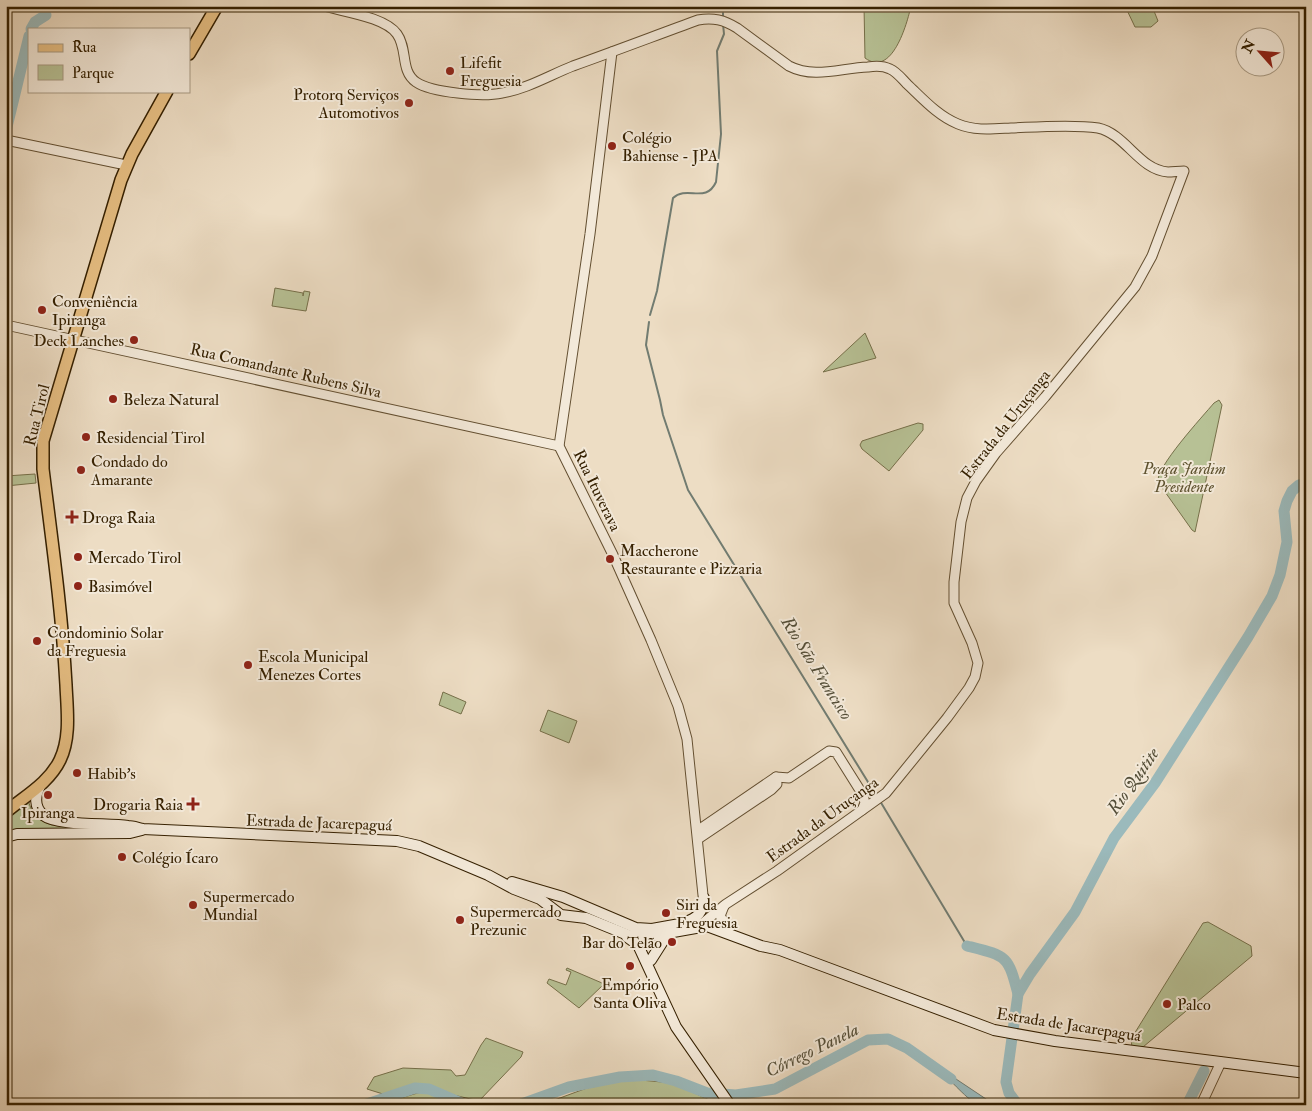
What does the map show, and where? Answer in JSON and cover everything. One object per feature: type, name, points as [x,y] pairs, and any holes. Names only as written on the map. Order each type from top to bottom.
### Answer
[{"type":"main road","points":[[190,52],[217,6]]},
{"type":"main road","name":"Rua Tirol","points":[[40,786],[60,761],[66,739],[68,721],[64,656],[42,454],[47,428],[126,166],[166,92]]},
{"type":"main road","points":[[6,812],[40,786]]},
{"type":"main road","name":"Estrada de Jacarepaguá","points":[[40,786],[36,805],[42,814],[51,819],[143,829],[397,841],[424,848],[488,875],[514,889],[540,899],[564,916],[586,918],[620,932],[642,938],[709,924],[761,946],[780,950],[985,1027],[1022,1036],[1306,1073]]},
{"type":"main road","name":"Estrada de Jacarepaguá","points":[[6,837],[18,834],[130,833],[143,829]]},
{"type":"main road","name":"Estrada de Jacarepaguá","points":[[488,875],[562,897],[632,927],[652,929],[678,924],[709,924],[730,927],[764,940],[780,950]]},
{"type":"main road","points":[[678,924],[693,919],[698,915],[703,908],[704,898]]},
{"type":"main road","points":[[557,912],[558,906],[564,902],[580,908],[590,909]]},
{"type":"main road","points":[[632,927],[642,938],[652,972]]},
{"type":"main road","points":[[620,932],[638,944],[676,1027],[728,1103]]},
{"type":"main road","points":[[650,960],[671,932]]},
{"type":"street","points":[[324,6],[377,20],[393,30],[401,41],[408,75],[417,83],[429,89],[489,95],[505,93],[612,52]]},
{"type":"street","name":"Estrada da Uruçanga","points":[[612,52],[698,20],[706,18],[724,21],[789,66],[798,70],[814,73],[873,66],[890,69],[937,112],[968,128],[983,130],[1097,128],[1110,132],[1142,159],[1155,167],[1167,172],[1184,171],[1152,256],[1135,287],[1045,397],[996,453],[971,489],[967,498],[961,522],[954,582],[954,603],[976,653],[978,663],[968,688],[947,718],[892,786],[877,800],[777,871],[726,904],[709,924]]},
{"type":"street","name":"Rua Ituverava","points":[[612,52],[590,234],[559,446],[613,555],[651,640],[680,712],[687,739],[704,898],[709,924]]},
{"type":"street","points":[[6,140],[126,166]]},
{"type":"street","name":"Rua Comandante Rubens Silva","points":[[6,325],[74,338],[559,446]]},
{"type":"street","points":[[698,835],[771,790],[777,784],[776,778],[788,778],[827,753],[836,752],[865,797],[865,806],[860,812]]},
{"type":"street","points":[[865,797],[877,800]]},
{"type":"street","points":[[704,898],[712,905],[720,906],[726,904]]},
{"type":"street","points":[[726,904],[720,916],[730,927]]},
{"type":"street","points":[[1201,1105],[1221,1062]]},
{"type":"green space","points":[[864,6],[911,6],[906,25],[897,46],[883,61],[875,62],[865,58]]},
{"type":"green space","points":[[1125,6],[1152,6],[1158,21],[1151,27],[1135,27]]},
{"type":"green space","points":[[275,288],[303,293],[303,296],[304,291],[310,292],[306,311],[272,306]]},
{"type":"green space","points":[[865,333],[876,358],[823,372]]},
{"type":"green space","name":"Praça Jardim Presidente","points":[[1219,400],[1222,405],[1195,532],[1158,482],[1159,475],[1181,442],[1214,403]]},
{"type":"green space","points":[[918,423],[923,424],[923,430],[889,471],[862,449],[860,445],[862,441]]},
{"type":"green space","points":[[35,474],[36,483],[6,486],[6,476]]},
{"type":"green space","points":[[443,692],[466,702],[461,714],[439,705]]},
{"type":"green space","points":[[548,710],[577,721],[569,743],[540,731]]},
{"type":"green space","points":[[28,799],[36,816],[47,823],[52,825],[101,827],[102,829],[22,829],[6,832],[6,816]]},
{"type":"green space","points":[[1208,922],[1251,946],[1252,956],[1143,1047],[1132,1047],[1131,1039],[1203,923]]},
{"type":"green space","points":[[567,968],[603,985],[579,1008],[547,983],[549,979],[566,985],[571,972],[566,970]]},
{"type":"green space","points":[[486,1038],[523,1052],[521,1057],[479,1101],[445,1093],[409,1090],[383,1094],[367,1089],[374,1077],[403,1068],[451,1070],[456,1076],[465,1075]]},
{"type":"green space","points":[[630,1079],[672,1083],[721,1105],[541,1105],[587,1088]]},
{"type":"green space","points":[[421,1092],[440,1094],[459,1105],[377,1105]]},
{"type":"water","points":[[940,1071],[950,1075],[995,1105],[975,1103]]},
{"type":"waterway","name":"Rio São Francisco","points":[[723,6],[723,19]]},
{"type":"waterway","points":[[32,28],[35,22],[46,15]]},
{"type":"waterway","name":"Rio São Francisco","points":[[650,315],[657,291],[673,198],[678,194],[707,192],[716,182],[721,134],[717,51],[724,34],[723,24]]},
{"type":"waterway","points":[[6,131],[28,40]]},
{"type":"waterway","name":"Rio São Francisco","points":[[649,322],[646,345],[663,415],[688,490],[876,795]]},
{"type":"waterway","name":"Rio Quitite","points":[[1018,1105],[1009,1093],[1006,1082],[1018,994],[1030,974],[1075,912],[1114,838],[1155,783],[1272,596],[1280,575],[1287,542],[1284,511],[1287,501],[1292,491],[1299,485],[1306,483]]},
{"type":"waterway","name":"Rio São Francisco","points":[[880,801],[967,946]]},
{"type":"waterway","name":"Rio São Francisco","points":[[967,946],[990,952],[1004,959],[1011,971],[1018,994]]},
{"type":"waterway","name":"Córrego Panela","points":[[519,1105],[569,1087],[620,1077],[653,1075],[676,1081],[707,1093],[736,1095],[775,1089],[868,1040],[888,1039],[907,1048],[951,1079]]},
{"type":"waterway","points":[[1187,1105],[1204,1071]]},
{"type":"waterway","name":"Córrego Panela","points":[[364,1105],[415,1088],[429,1089],[466,1105]]},
{"type":"place","name":"Lifefit Freguesia","points":[[450,71]]},
{"type":"place","name":"Protorq Serviços Automotivos","points":[[409,103]]},
{"type":"place","name":"Colégio Bahiense - JPA","points":[[612,146]]},
{"type":"place","name":"Conveniência Ipiranga","points":[[42,310]]},
{"type":"place","name":"Deck Lanches","points":[[134,340]]},
{"type":"place","name":"Beleza Natural","points":[[113,399]]},
{"type":"place","name":"Residencial Tirol","points":[[86,437]]},
{"type":"place","name":"Condado do Amarante","points":[[81,470]]},
{"type":"place","name":"Droga Raia","points":[[72,517]]},
{"type":"place","name":"Mercado Tirol","points":[[78,557]]},
{"type":"place","name":"Maccherone Restaurante e Pizzaria","points":[[610,559]]},
{"type":"place","name":"Basimóvel","points":[[78,586]]},
{"type":"place","name":"Condominio Solar da Freguesia","points":[[37,641]]},
{"type":"place","name":"Escola Municipal Menezes Cortes","points":[[248,665]]},
{"type":"place","name":"Habib's","points":[[77,773]]},
{"type":"place","name":"Ipiranga","points":[[48,795]]},
{"type":"place","name":"Drogaria Raia","points":[[193,804]]},
{"type":"place","name":"Colégio Ícaro","points":[[122,857]]},
{"type":"place","name":"Supermercado Mundial","points":[[193,905]]},
{"type":"place","name":"Siri da Freguesia","points":[[666,913]]},
{"type":"place","name":"Supermercado Prezunic","points":[[460,920]]},
{"type":"place","name":"Bar do Telão","points":[[672,942]]},
{"type":"place","name":"Empório Santa Oliva","points":[[630,966]]},
{"type":"place","name":"Palco","points":[[1167,1004]]}]
